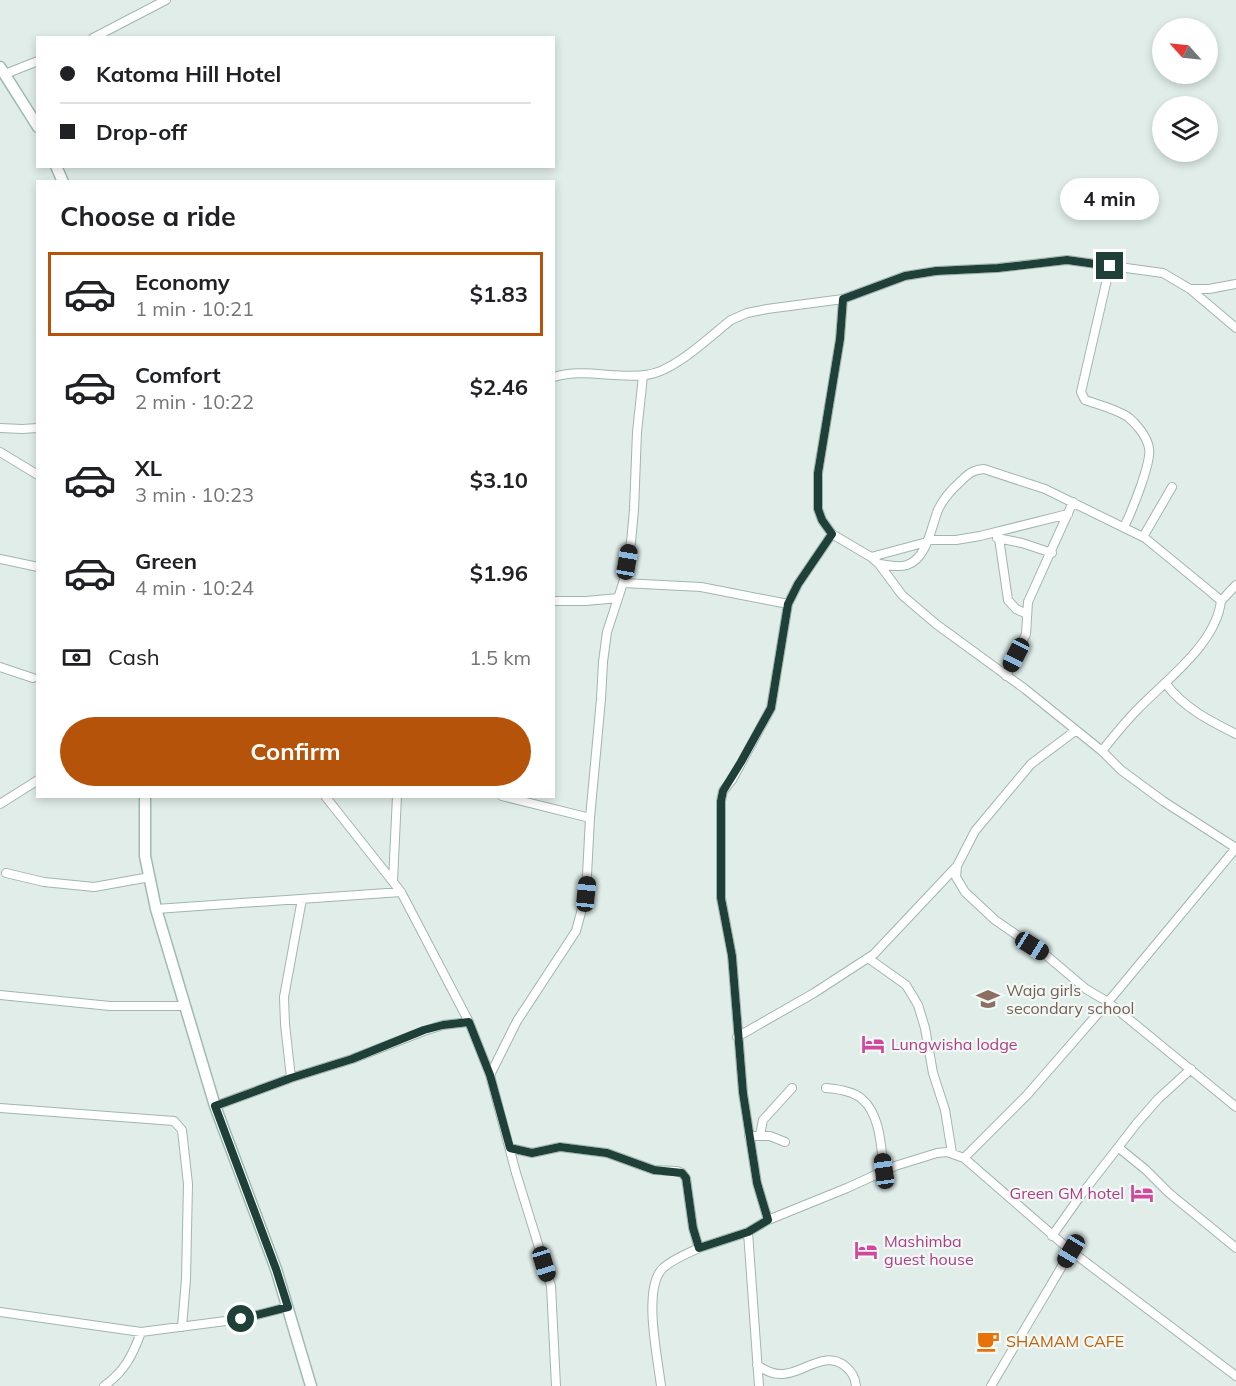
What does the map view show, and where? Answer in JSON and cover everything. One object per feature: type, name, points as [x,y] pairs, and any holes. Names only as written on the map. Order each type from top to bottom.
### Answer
[{"type":"main road","points":[[2,70],[36,124]]},
{"type":"main road","points":[[145,798],[145,856],[156,909],[215,1106],[276,1269],[311,1386]]},
{"type":"street","points":[[97,36],[166,0]]},
{"type":"street","points":[[2,70],[36,62]]},
{"type":"street","points":[[555,377],[585,372],[644,376],[655,374],[679,360],[738,316],[766,309],[843,299],[905,276],[936,271],[998,268],[1067,260],[1163,273],[1190,289],[1236,328]]},
{"type":"street","points":[[1110,266],[1081,392],[1085,400],[1128,417],[1137,426],[1150,449],[1149,460],[1124,527]]},
{"type":"street","points":[[1190,289],[1209,289],[1236,284]]},
{"type":"street","points":[[843,299],[840,339],[818,473],[818,509],[822,520],[832,534],[871,557],[902,595],[936,624],[1102,751],[1121,770],[1163,801],[1236,848],[1027,1095],[964,1158]]},
{"type":"street","points":[[490,1075],[518,1021],[576,931],[586,894],[603,662],[607,632],[623,583],[634,510],[637,432],[644,376]]},
{"type":"street","points":[[0,428],[36,428]]},
{"type":"street","points":[[0,452],[36,474]]},
{"type":"street","points":[[879,564],[899,567],[909,565],[918,557],[943,501],[974,470],[984,469],[1005,474],[1074,502],[1143,537],[1221,601]]},
{"type":"street","points":[[1143,537],[1172,487]]},
{"type":"street","points":[[1006,676],[1028,628],[1028,602],[1074,502]]},
{"type":"street","points":[[871,557],[927,541],[966,539],[1068,514]]},
{"type":"street","points":[[768,1220],[757,1183],[748,1136],[737,1037],[732,956],[721,898],[721,801],[723,791],[771,708],[788,604],[798,584],[832,534]]},
{"type":"street","points":[[987,534],[1052,553]]},
{"type":"street","points":[[999,538],[1008,600],[1016,609],[1027,614]]},
{"type":"street","points":[[0,559],[36,567]]},
{"type":"street","points":[[623,583],[702,587],[788,604]]},
{"type":"street","points":[[1102,751],[1202,644],[1220,614],[1221,601],[1236,585]]},
{"type":"street","points":[[555,602],[618,598]]},
{"type":"street","points":[[0,668],[33,678]]},
{"type":"street","points":[[1166,684],[1185,704],[1236,734]]},
{"type":"street","points":[[737,1037],[814,993],[874,954],[957,866],[975,831],[1031,764],[1075,731]]},
{"type":"street","points":[[0,804],[36,781]]},
{"type":"street","points":[[327,798],[401,892],[469,1022],[490,1075],[551,1286],[556,1386]]},
{"type":"street","points":[[393,881],[397,798]]},
{"type":"street","points":[[510,798],[590,818]]},
{"type":"street","points":[[957,866],[958,884],[974,902],[1016,936],[1047,956],[1086,988],[1108,1002],[1236,1107]]},
{"type":"street","points":[[6,873],[44,882],[94,887],[150,877]]},
{"type":"street","points":[[156,909],[401,892]]},
{"type":"street","points":[[291,1078],[284,998],[302,899]]},
{"type":"street","points":[[868,958],[906,985],[918,1005],[926,1028],[933,1073],[945,1110],[952,1153]]},
{"type":"street","points":[[0,995],[110,1006],[185,1006]]},
{"type":"street","points":[[215,1106],[291,1078],[352,1059],[424,1030],[469,1022]]},
{"type":"street","points":[[1052,1236],[1080,1195],[1137,1123],[1158,1099],[1191,1069]]},
{"type":"street","points":[[760,1135],[763,1120],[792,1088]]},
{"type":"street","points":[[826,1088],[850,1092],[862,1098],[869,1107],[880,1140],[884,1171]]},
{"type":"street","points":[[0,1108],[174,1121],[182,1130],[188,1184],[186,1279],[182,1328]]},
{"type":"street","points":[[748,1136],[770,1136],[785,1142]]},
{"type":"street","points":[[510,1148],[532,1153],[560,1147],[607,1153],[654,1170],[682,1173],[686,1178],[693,1228],[699,1248]]},
{"type":"street","points":[[1119,1148],[1236,1248]]},
{"type":"street","points":[[661,1386],[653,1311],[653,1293],[661,1270],[678,1257],[699,1248],[748,1232],[768,1220],[884,1171],[937,1153],[952,1153],[964,1158],[1052,1236],[1236,1376]]},
{"type":"street","points":[[748,1232],[759,1386]]},
{"type":"street","points":[[991,1386],[1071,1251]]},
{"type":"street","points":[[0,1312],[141,1332],[241,1319],[288,1307]]},
{"type":"street","points":[[104,1386],[126,1367],[141,1332]]},
{"type":"street","points":[[757,1365],[765,1371],[785,1375],[818,1362],[835,1361],[850,1370],[856,1386]]},
{"type":"place","name":"Waja girls secondary school","points":[[988,999]]},
{"type":"place","name":"Lungwisha lodge","points":[[873,1044]]},
{"type":"place","name":"Green GM hotel","points":[[1142,1193]]},
{"type":"place","name":"Mashimba guest house","points":[[866,1250]]},
{"type":"place","name":"SHAMAM CAFE","points":[[988,1341]]},
{"type":"route","points":[[241,1319],[288,1307],[215,1106],[443,1025],[469,1022],[490,1075],[510,1148],[532,1153],[553,1147],[607,1153],[654,1170],[682,1173],[686,1178],[693,1228],[699,1248],[748,1232],[768,1220],[751,1154],[737,1037],[732,956],[721,898],[721,801],[723,791],[732,780],[771,708],[788,604],[798,584],[832,534],[822,520],[818,509],[818,473],[840,339],[843,299],[905,276],[936,271],[998,268],[1067,260],[1110,266]]}]
